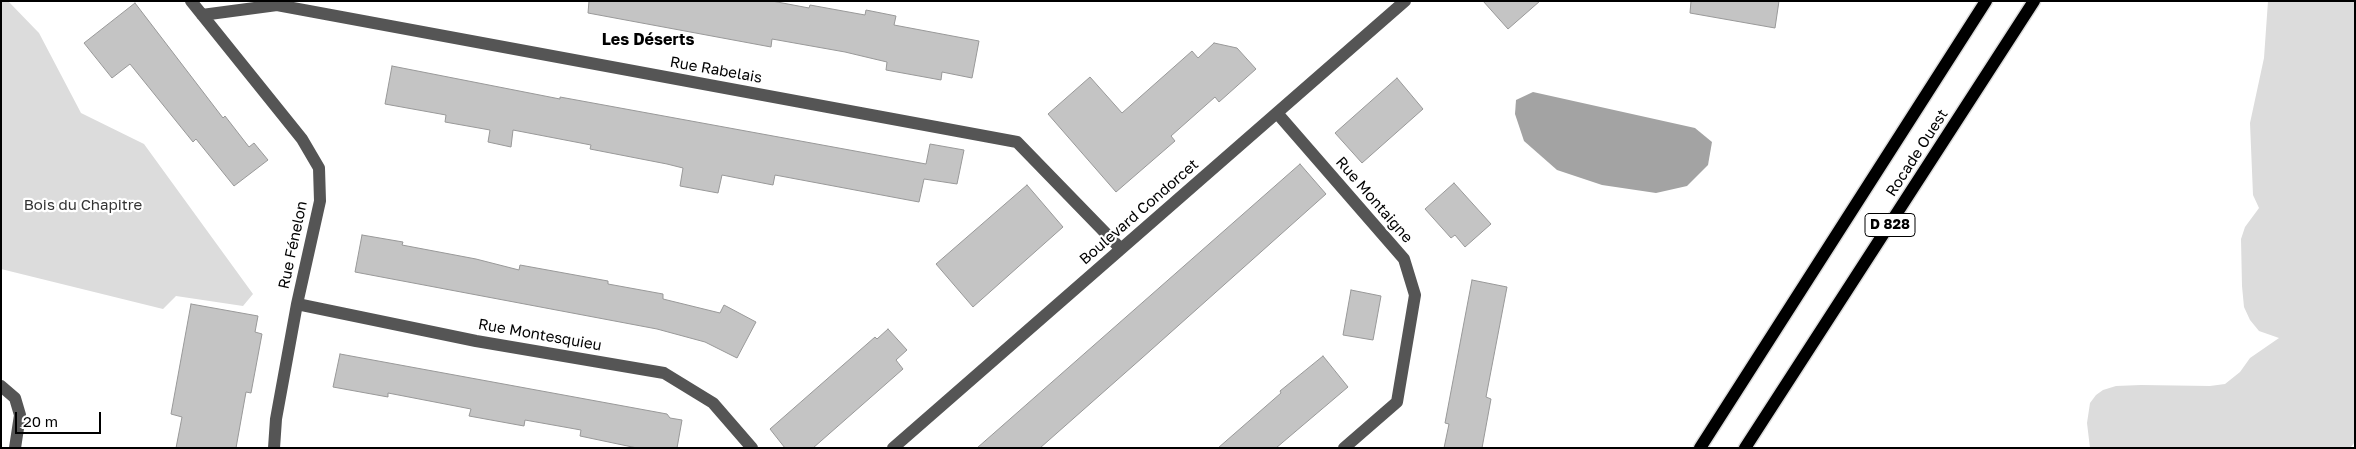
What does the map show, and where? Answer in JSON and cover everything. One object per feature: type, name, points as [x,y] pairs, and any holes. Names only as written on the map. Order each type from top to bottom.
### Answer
[{"type":"main road","name":"Rocade Ouest","points":[[1700,448],[1986,1]]},
{"type":"main road","name":"Rocade Ouest","points":[[1745,448],[2034,1]]},
{"type":"street","name":"Rue Fénelon","points":[[191,1],[302,138],[318,168],[320,201],[297,304],[276,419],[274,448]]},
{"type":"street","name":"Boulevard Condorcet","points":[[893,448],[1405,1]]},
{"type":"street","name":"Rue Rabelais","points":[[202,15],[277,6],[1017,142],[1120,250]]},
{"type":"street","name":"Rue Montaigne","points":[[1277,113],[1404,259],[1415,296],[1397,402],[1344,448]]},
{"type":"street","name":"Rue Montesquieu","points":[[297,304],[476,341],[664,373],[713,403],[752,448]]},
{"type":"street","points":[[1,386],[15,398],[20,416],[15,448]]},
{"type":"green space","name":"Bois du Chapitre","points":[[1,1],[8,1],[39,33],[81,113],[144,144],[253,294],[243,306],[176,296],[163,309],[1,269]]},
{"type":"green space","points":[[2268,1],[2355,1],[2355,442],[2350,448],[2090,448],[2087,423],[2090,403],[2103,390],[2116,386],[2210,386],[2225,384],[2240,372],[2250,358],[2279,338],[2259,331],[2250,320],[2244,307],[2242,286],[2241,239],[2245,227],[2259,208],[2253,195],[2250,123],[2264,58]]},
{"type":"shaded area","points":[[1533,92],[1695,128],[1712,142],[1708,165],[1687,186],[1656,193],[1602,185],[1557,170],[1524,141],[1515,114],[1516,100]]},
{"type":"building","points":[[589,1],[772,1],[809,8],[810,5],[865,15],[866,10],[896,16],[894,25],[979,41],[972,78],[942,72],[941,80],[886,70],[887,62],[845,52],[772,39],[771,47],[588,13]]},
{"type":"building","points":[[1483,1],[1540,1],[1508,29]]},
{"type":"building","points":[[1691,1],[1779,1],[1775,28],[1690,13]]},
{"type":"building","points":[[135,3],[223,118],[225,116],[249,147],[254,143],[268,160],[234,186],[196,139],[193,142],[130,64],[112,78],[84,43]]},
{"type":"building","points":[[1214,43],[1237,48],[1256,69],[1219,102],[1215,97],[1171,136],[1175,141],[1116,192],[1048,114],[1090,77],[1122,113],[1192,51],[1198,58]]},
{"type":"building","points":[[392,66],[560,99],[560,97],[926,164],[930,144],[964,150],[957,184],[924,179],[919,202],[775,175],[773,185],[722,175],[718,193],[680,186],[683,168],[590,149],[591,145],[513,130],[511,147],[488,142],[490,130],[445,122],[446,115],[385,104]]},
{"type":"building","points":[[1397,78],[1423,109],[1362,163],[1335,133]]},
{"type":"building","points":[[1300,164],[1326,194],[1040,448],[977,448]]},
{"type":"building","points":[[1454,183],[1491,224],[1465,247],[1455,235],[1451,238],[1425,209]]},
{"type":"building","points":[[1027,185],[1063,227],[973,307],[936,264]]},
{"type":"building","points":[[362,235],[403,242],[402,245],[476,259],[519,270],[520,265],[608,281],[608,284],[663,294],[663,299],[720,313],[724,305],[756,322],[737,358],[705,342],[657,329],[355,272]]},
{"type":"building","points":[[1472,280],[1507,287],[1486,397],[1491,399],[1482,448],[1444,448],[1449,424],[1445,423]]},
{"type":"building","points":[[1351,290],[1381,296],[1373,340],[1343,335]]},
{"type":"building","points":[[191,304],[258,316],[255,332],[262,334],[251,393],[246,392],[236,448],[176,448],[182,417],[171,414]]},
{"type":"building","points":[[888,329],[907,350],[896,360],[903,369],[813,448],[785,448],[770,429],[875,337],[877,339]]},
{"type":"building","points":[[340,354],[667,414],[670,418],[682,420],[677,448],[637,448],[580,436],[581,430],[525,420],[524,426],[469,416],[471,409],[388,393],[388,397],[333,387]]},
{"type":"building","points":[[1323,356],[1348,387],[1276,448],[1218,448],[1281,393],[1280,391]]},
{"type":"district","name":"Les Déserts","points":[[648,40]]}]
